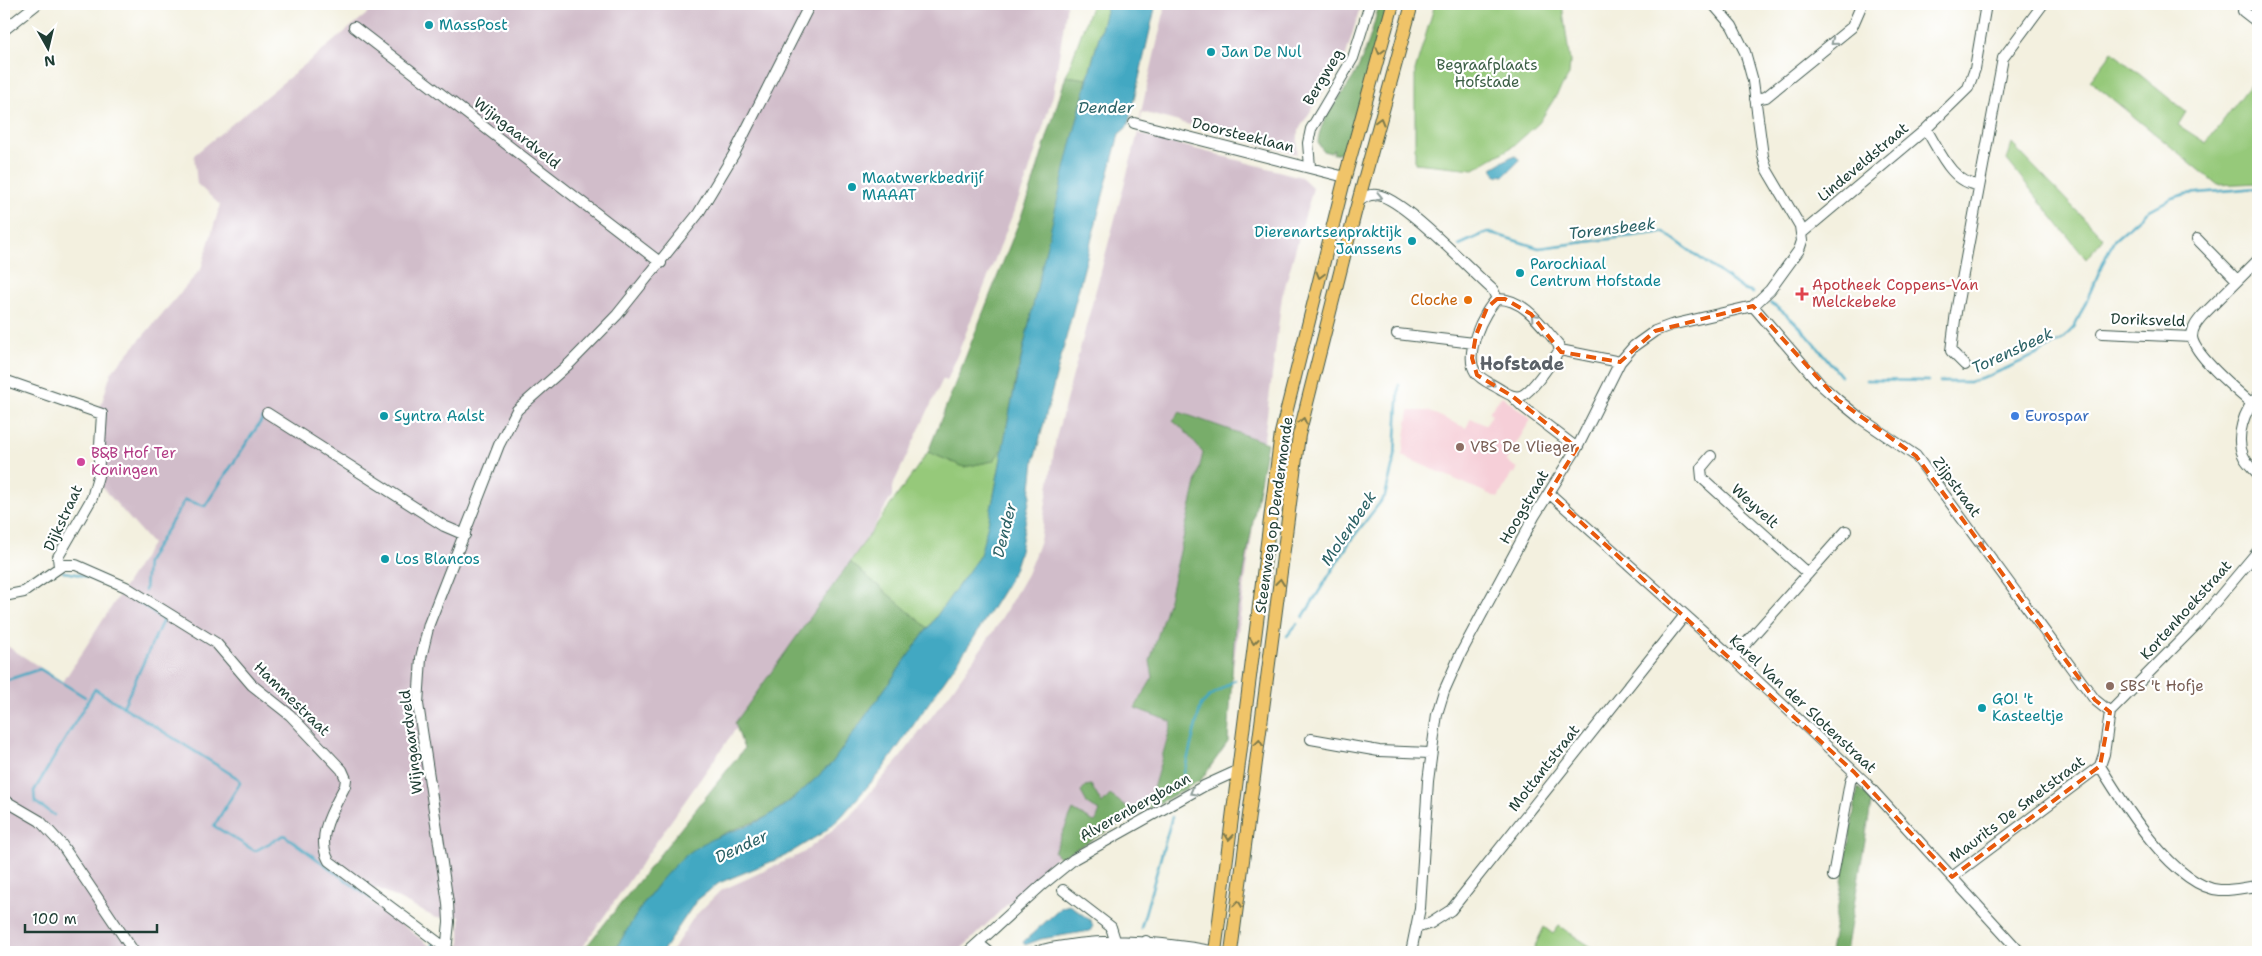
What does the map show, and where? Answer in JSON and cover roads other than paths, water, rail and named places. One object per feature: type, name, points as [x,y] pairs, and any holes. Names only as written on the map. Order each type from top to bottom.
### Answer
[{"type":"main road","name":"Steenweg op Dendermonde","points":[[1215,952],[1281,433],[1345,177],[1393,4]]},
{"type":"main road","name":"Steenweg op Dendermonde","points":[[1231,952],[1299,436],[1357,207],[1412,4]]},
{"type":"main road","points":[[1357,207],[1345,177],[1358,177],[1363,174],[1370,160]]},
{"type":"street","points":[[4,30],[37,4]]},
{"type":"street","name":"Wijngaardveld","points":[[448,951],[448,903],[420,724],[419,680],[421,658],[429,624],[498,445],[517,410],[584,349],[617,314],[698,214],[734,154],[810,4]]},
{"type":"street","name":"Bergweg","points":[[1310,167],[1308,143],[1311,128],[1354,58],[1370,4]]},
{"type":"street","points":[[1713,4],[1732,26],[1741,42],[1749,63],[1762,156],[1766,170],[1800,226],[1802,233],[1799,250],[1795,258],[1770,290],[1753,306]]},
{"type":"street","points":[[1755,99],[1766,97],[1852,27],[1862,4]]},
{"type":"street","points":[[1926,129],[1968,88],[1975,69],[1986,4]]},
{"type":"street","points":[[1965,366],[1951,351],[2003,58],[2043,4]]},
{"type":"street","points":[[2243,11],[2256,17]]},
{"type":"street","name":"Wijngaardveld","points":[[354,27],[660,263]]},
{"type":"street","name":"Doorsteeklaan","points":[[1134,124],[1345,177]]},
{"type":"street","name":"Lindeveldstraat","points":[[1802,233],[1926,129],[1953,173],[1969,184],[1979,186]]},
{"type":"street","points":[[1357,207],[1368,195],[1378,194],[1399,204],[1495,295],[1525,308],[1558,344],[1560,350]]},
{"type":"street","points":[[2197,238],[2237,280]]},
{"type":"street","name":"Doriksveld","points":[[2258,260],[2202,316],[2194,326],[2192,337],[2197,349],[2205,359],[2255,400],[2242,427],[2241,449],[2244,458],[2258,474]]},
{"type":"street","points":[[1495,295],[1487,308],[1474,343],[1473,368],[1477,375],[1512,396],[1523,407],[1577,448]]},
{"type":"street","name":"Hoogstraat","points":[[1411,952],[1420,908],[1430,753],[1441,698],[1461,653],[1535,516],[1577,448],[1620,362],[1634,346],[1655,331],[1683,322],[1753,306]]},
{"type":"street","name":"Zijpstraat","points":[[1753,306],[1820,384],[1860,418],[1912,451],[1951,506],[2077,672],[2095,700],[2110,712]]},
{"type":"street","name":"Doriksveld","points":[[2102,333],[2192,337]]},
{"type":"street","points":[[1397,334],[1474,343]]},
{"type":"street","points":[[1560,350],[1620,362]]},
{"type":"street","points":[[1512,396],[1520,396],[1529,390],[1560,350]]},
{"type":"street","name":"Dijkstraat","points":[[4,380],[102,414],[98,476],[92,498],[58,557],[59,567]]},
{"type":"street","points":[[267,413],[444,526],[464,535]]},
{"type":"street","name":"Weyvelt","points":[[1712,456],[1701,468],[1702,478],[1808,574]]},
{"type":"street","name":"Karel Van der Slotenstraat","points":[[1549,493],[1733,658],[1867,784],[2020,952]]},
{"type":"street","points":[[1733,658],[1846,531]]},
{"type":"street","name":"Kortenhoekstraat","points":[[2110,712],[2195,626],[2258,552]]},
{"type":"street","name":"Hammestraat","points":[[59,567],[76,565],[110,579],[190,626],[216,643],[252,685],[290,715],[342,770],[346,779],[345,786],[323,839],[324,851],[329,861],[448,951]]},
{"type":"street","points":[[4,596],[24,592],[59,567]]},
{"type":"street","name":"Mottantstraat","points":[[1416,928],[1431,923],[1451,910],[1685,615]]},
{"type":"street","points":[[2110,712],[2104,754],[2100,766],[2158,850],[2199,884],[2220,890],[2258,886]]},
{"type":"street","points":[[1311,739],[1380,750],[1430,753]]},
{"type":"street","name":"Maurits De Smetstraat","points":[[1952,877],[2100,766]]},
{"type":"street","name":"Alverenbergbaan","points":[[968,952],[1051,877],[1074,859],[1204,786],[1237,771]]},
{"type":"street","points":[[1833,876],[1850,782],[1854,772]]},
{"type":"street","points":[[4,800],[40,821],[62,845],[134,952]]},
{"type":"street","points":[[1062,890],[1111,926],[1115,940]]},
{"type":"street","points":[[1034,952],[1059,946],[1115,940],[1146,942],[1215,952]]},
{"type":"street","points":[[1143,952],[1146,942]]},
{"type":"street","points":[[978,943],[989,952]]},
{"type":"water","name":"Dender","points":[[1108,4],[1156,4],[1128,126],[1119,134],[1034,461],[1020,551],[1007,584],[972,641],[882,770],[841,817],[824,832],[785,856],[719,883],[696,901],[662,952],[614,952],[649,896],[680,860],[711,839],[761,820],[778,810],[832,763],[980,555],[991,512],[1016,382],[1048,240]]},
{"type":"water","points":[[1514,155],[1520,160],[1504,176],[1496,175],[1492,168]]},
{"type":"water","points":[[1070,905],[1091,921],[1093,926],[1090,931],[1041,939],[1025,945],[1023,942],[1062,907]]},
{"type":"waterway","name":"Torensbeek","points":[[1940,382],[1970,382],[1984,378],[2038,354],[2063,339],[2075,326],[2113,241],[2146,212],[2172,198],[2186,194],[2258,188]]},
{"type":"waterway","name":"Torensbeek","points":[[1459,245],[1488,232],[1539,248],[1664,232],[1744,290],[1753,293]]},
{"type":"waterway","name":"Torensbeek","points":[[1770,303],[1799,327],[1841,376]]},
{"type":"waterway","name":"Torensbeek","points":[[1866,380],[1928,381]]},
{"type":"waterway","name":"Molenbeek","points":[[1303,617],[1351,540],[1385,496],[1395,456],[1399,385]]},
{"type":"waterway","points":[[145,591],[147,562],[185,500],[205,506],[263,418]]},
{"type":"waterway","points":[[63,572],[89,578],[116,589],[163,620],[123,707]]},
{"type":"waterway","name":"Molenbeek","points":[[1287,636],[1297,624]]},
{"type":"waterway","points":[[4,681],[40,669],[85,697]]},
{"type":"waterway","points":[[1182,781],[1201,705],[1209,697],[1235,680]]},
{"type":"waterway","points":[[54,815],[35,802],[34,791],[95,689],[239,779],[240,783],[214,826],[255,851],[284,835],[373,900]]},
{"type":"waterway","points":[[1141,928],[1172,817]]},
{"type":"waterway","points":[[432,944],[438,949]]},
{"type":"place","name":"MassPost","points":[[429,25]]},
{"type":"place","name":"Jan De Nul","points":[[1211,52]]},
{"type":"place","name":"Maatwerkbedrijf MAAAT","points":[[852,187]]},
{"type":"place","name":"Dierenartsenpraktijk Janssens","points":[[1412,241]]},
{"type":"place","name":"Parochiaal Centrum Hofstade","points":[[1520,273]]},
{"type":"place","name":"Apotheek Coppens-Van Melckebeke","points":[[1802,294]]},
{"type":"place","name":"Cloche","points":[[1468,300]]},
{"type":"place","name":"Syntra Aalst","points":[[384,416]]},
{"type":"place","name":"Eurospar","points":[[2015,416]]},
{"type":"place","name":"VBS De Vlieger","points":[[1460,447]]},
{"type":"place","name":"B&B Hof Ter Koningen","points":[[81,462]]},
{"type":"place","name":"Los Blancos","points":[[385,559]]},
{"type":"place","name":"SBS 't Hofje","points":[[2110,686]]},
{"type":"place","name":"GO! 't Kasteeltje","points":[[1982,708]]},
{"type":"district","name":"Hofstade","points":[[1522,364]]},
{"type":"park label","name":"Begraafplaats Hofstade","points":[[1487,74]]}]
